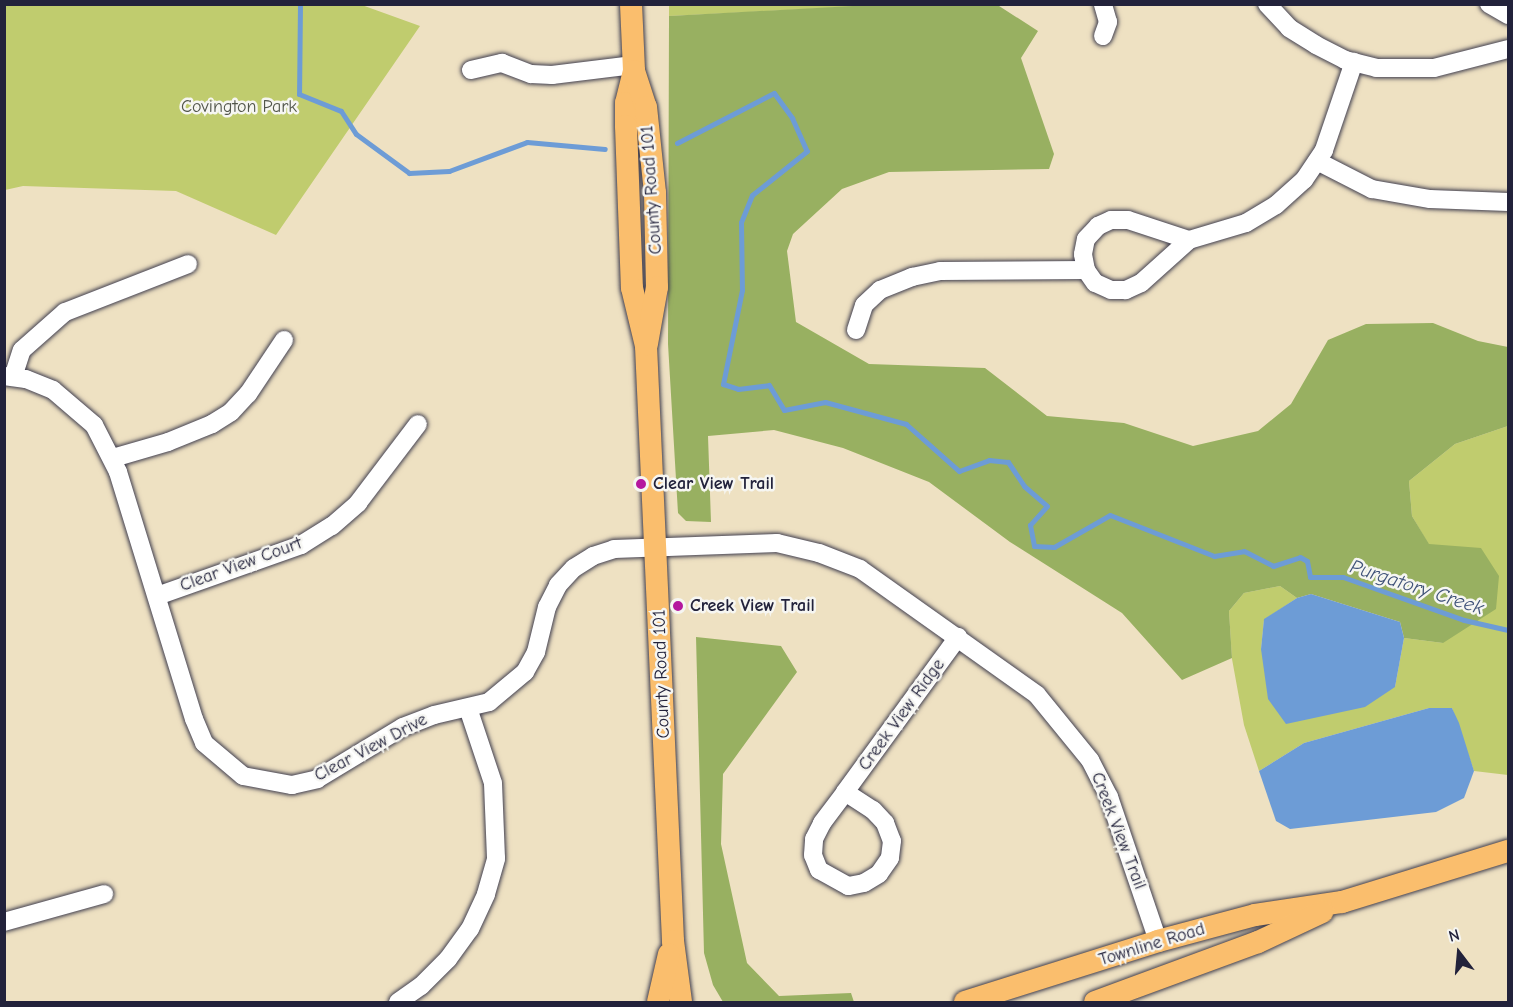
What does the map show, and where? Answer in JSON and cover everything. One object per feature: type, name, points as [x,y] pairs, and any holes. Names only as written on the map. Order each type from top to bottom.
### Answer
[{"type":"main road","name":"County Road 101","points":[[631,4],[633,68],[646,107],[655,193],[657,286],[646,346],[657,547],[673,941],[681,1002]]},
{"type":"main road","name":"Townline Road","points":[[1095,1002],[1258,942],[1342,902],[1509,851]]},
{"type":"main road","name":"Townline Road","points":[[965,1002],[1158,941],[1255,915],[1342,902]]},
{"type":"main road","points":[[658,1002],[673,941]]},
{"type":"main road","points":[[673,941],[696,1002]]},
{"type":"street","points":[[1103,4],[1108,22],[1103,36]]},
{"type":"street","points":[[1267,4],[1289,28],[1354,62],[1416,70],[1509,48]]},
{"type":"street","points":[[1489,4],[1509,15]]},
{"type":"street","points":[[1189,240],[1128,220],[1111,220],[1098,226],[1086,239],[1086,270],[1095,283],[1111,290],[1126,290],[1141,283],[1189,240],[1246,223],[1276,205],[1304,180],[1317,160],[1337,117],[1354,62]]},
{"type":"street","points":[[471,70],[502,63],[531,74],[552,75],[633,68]]},
{"type":"street","points":[[1317,160],[1372,189],[1430,199],[1509,202]]},
{"type":"street","points":[[9,376],[22,350],[65,312],[188,264]]},
{"type":"street","points":[[856,330],[864,305],[880,290],[912,277],[940,272],[1086,270]]},
{"type":"street","points":[[113,458],[168,442],[212,424],[231,412],[248,394],[284,340]]},
{"type":"street","name":"Clear View Drive","points":[[9,376],[53,390],[75,406],[94,425],[113,458],[204,742],[243,776],[291,785],[317,779],[403,727],[489,702],[525,672],[536,652],[547,607],[558,585],[574,568],[614,549],[657,547]]},
{"type":"street","name":"Clear View Court","points":[[157,596],[301,545],[332,526],[358,503],[418,424]]},
{"type":"street","name":"Creek View Trail","points":[[657,547],[777,543],[819,553],[860,569],[958,637],[1037,696],[1089,760],[1109,796],[1158,941]]},
{"type":"street","name":"Creek View Ridge","points":[[845,792],[958,637]]},
{"type":"street","points":[[398,1002],[441,966],[470,929],[486,894],[496,858],[493,783],[468,708]]},
{"type":"street","points":[[845,792],[873,810],[885,823],[892,841],[890,858],[879,874],[864,883],[848,886],[819,870],[813,855],[814,839],[822,823],[845,792]]},
{"type":"street","points":[[4,922],[104,894]]},
{"type":"green space","name":"Covington Park","points":[[359,4],[420,26],[276,235],[176,191],[23,186],[5,190],[5,5]]},
{"type":"green space","points":[[889,4],[996,4],[1038,31],[1021,58],[1054,154],[1049,169],[889,172],[842,189],[793,234],[787,251],[796,322],[869,364],[985,368],[1047,416],[1124,423],[1193,446],[1258,431],[1291,404],[1328,340],[1366,324],[1433,323],[1478,341],[1508,347],[1508,426],[1455,444],[1409,481],[1412,516],[1429,544],[1481,548],[1499,576],[1496,609],[1443,643],[1404,638],[1400,622],[1311,594],[1297,598],[1280,586],[1244,593],[1229,611],[1232,658],[1182,680],[1122,613],[1010,542],[929,482],[843,448],[774,430],[708,436],[711,522],[686,521],[678,513],[668,344],[669,16]]},
{"type":"green space","points":[[669,5],[889,5],[669,16]]},
{"type":"green space","points":[[1508,426],[1508,775],[1474,771],[1452,708],[1429,708],[1304,743],[1259,771],[1244,725],[1232,659],[1229,611],[1244,593],[1280,586],[1297,598],[1264,620],[1261,649],[1395,687],[1404,638],[1443,643],[1429,545],[1412,516],[1409,481],[1455,444]]},
{"type":"green space","points":[[696,637],[781,646],[797,672],[723,774],[721,844],[747,963],[779,996],[851,993],[854,1002],[723,1002],[713,985],[704,953]]},
{"type":"water","points":[[1311,594],[1400,622],[1404,638],[1395,687],[1365,707],[1286,724],[1268,699],[1261,649],[1264,619],[1297,598]]},
{"type":"water","points":[[1429,708],[1452,708],[1459,723],[1474,771],[1464,798],[1436,812],[1290,829],[1276,821],[1259,771],[1304,743]]},
{"type":"waterway","name":"Purgatory Creek","points":[[300,4],[299,94],[341,111],[356,134],[409,173],[449,171],[527,142],[605,149]]},
{"type":"waterway","name":"Purgatory Creek","points":[[677,143],[774,93],[792,118],[807,151],[752,195],[741,222],[742,290],[723,384],[738,389],[769,385],[784,410],[825,402],[906,424],[959,471],[989,460],[1008,462],[1024,486],[1047,506],[1030,525],[1034,546],[1054,547],[1110,515],[1214,556],[1244,551],[1273,566],[1300,557],[1307,561],[1310,577],[1343,577],[1464,620],[1508,630]]},
{"type":"place","name":"Clear View Trail","points":[[641,484]]},
{"type":"place","name":"Creek View Trail","points":[[678,606]]}]
